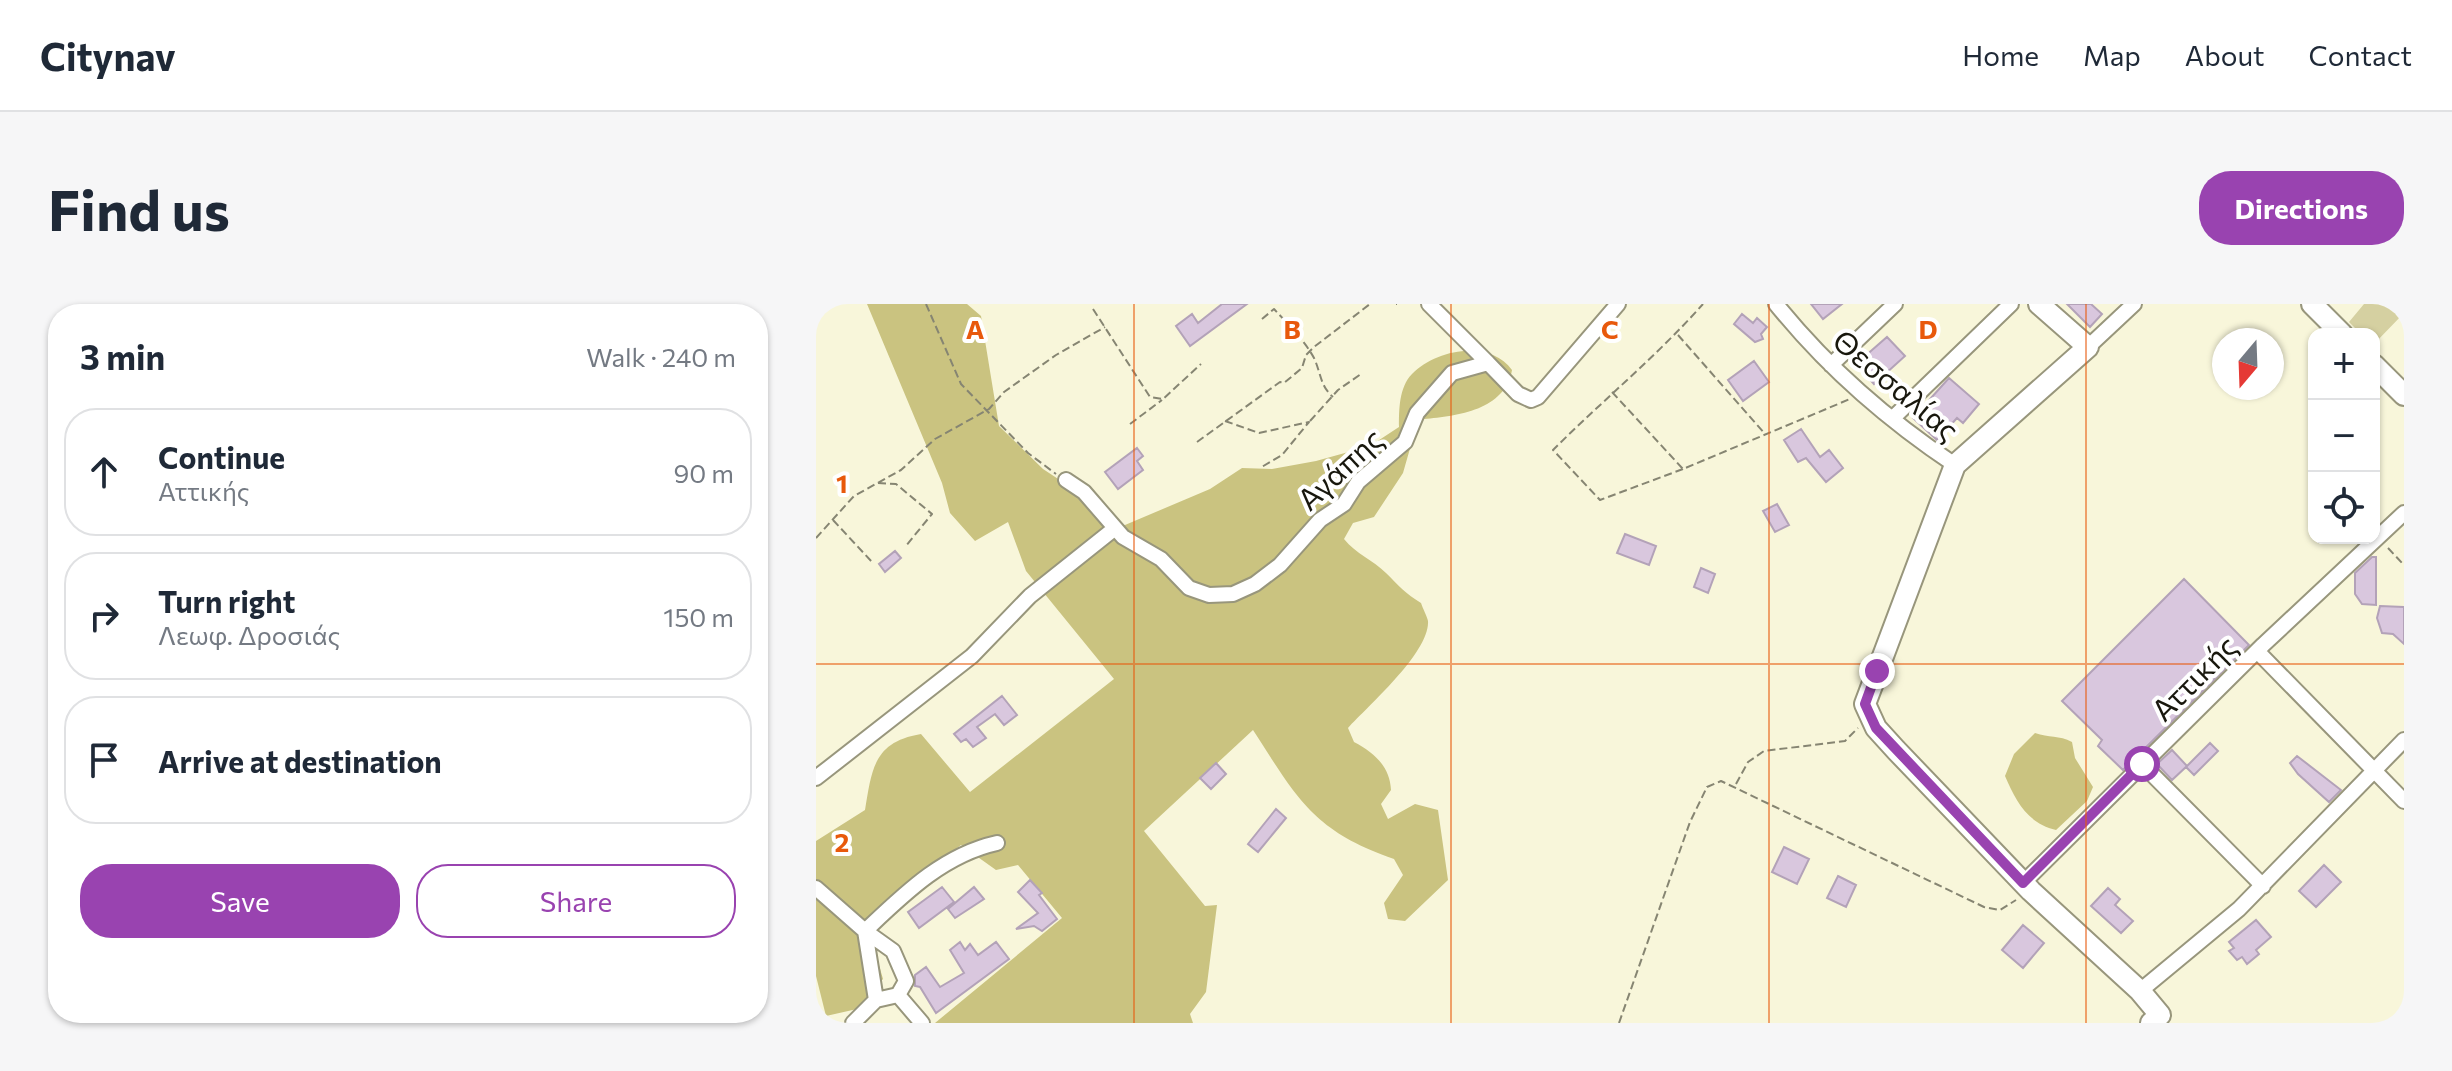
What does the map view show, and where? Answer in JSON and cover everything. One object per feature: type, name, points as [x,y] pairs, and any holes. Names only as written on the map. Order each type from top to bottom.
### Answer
[{"type":"street","points":[[1429,304],[1523,398],[1538,397],[1618,304]]},
{"type":"street","name":"Θεσσαλίας","points":[[1776,304],[1831,365],[1923,443],[1955,465]]},
{"type":"street","points":[[1831,365],[1895,304]]},
{"type":"street","points":[[1894,417],[2011,304]]},
{"type":"street","points":[[2039,304],[2088,347]]},
{"type":"street","points":[[2134,304],[1955,465],[1866,704],[1876,728],[1896,750],[2027,887],[2140,991],[2159,1020]]},
{"type":"street","points":[[2312,304],[2336,328]]},
{"type":"street","name":"Αγάπης","points":[[1066,480],[1084,492],[1114,529],[1139,548],[1161,559],[1189,588],[1209,595],[1233,594],[1255,584],[1280,565],[1320,520],[1344,504],[1374,466],[1405,442],[1417,413],[1452,373],[1488,363]]},
{"type":"street","points":[[2380,371],[2404,395]]},
{"type":"street","name":"Αττικής","points":[[2380,537],[2404,513]]},
{"type":"street","points":[[816,778],[972,656],[1030,596],[1114,529]]},
{"type":"street","name":"Αττικής","points":[[2027,887],[2142,764],[2373,544]]},
{"type":"street","points":[[2257,651],[2404,801]]},
{"type":"street","points":[[2140,991],[2263,886],[2404,740]]},
{"type":"street","points":[[2142,764],[2263,886]]},
{"type":"street","points":[[865,931],[931,873],[969,849],[997,843]]},
{"type":"street","points":[[816,888],[893,951],[906,981],[898,995],[876,1000],[853,1023]]},
{"type":"street","points":[[865,931],[876,1000]]},
{"type":"street","points":[[898,995],[922,1023]]},
{"type":"path","points":[[926,304],[961,384],[989,409],[1028,453],[1066,480]]},
{"type":"path","points":[[1197,442],[1280,382],[1284,383],[1302,368],[1309,351],[1370,304]]},
{"type":"path","points":[[1703,304],[1677,334],[1611,391],[1553,450],[1600,500],[1767,436],[1864,393]]},
{"type":"path","points":[[1093,309],[1150,397],[1163,399]]},
{"type":"path","points":[[1262,319],[1274,309],[1309,351],[1323,389],[1333,397]]},
{"type":"path","points":[[816,538],[854,496],[901,470],[935,439],[989,409],[1004,392],[1056,355],[1105,327]]},
{"type":"path","points":[[1677,334],[1767,436]]},
{"type":"path","points":[[1130,424],[1201,364]]},
{"type":"path","points":[[1260,468],[1282,455],[1333,397],[1361,374]]},
{"type":"path","points":[[1611,391],[1683,469]]},
{"type":"path","points":[[1224,420],[1259,433],[1309,422]]},
{"type":"path","points":[[873,484],[896,484],[932,514],[905,547]]},
{"type":"path","points":[[832,519],[872,562]]},
{"type":"path","points":[[2380,539],[2404,565]]},
{"type":"path","points":[[1735,786],[1748,762],[1764,751],[1845,741],[1857,730],[1866,704]]},
{"type":"path","points":[[1619,1023],[1695,811],[1707,787],[1721,781],[1984,907],[2000,910],[2027,887]]},
{"type":"shaded area","points":[[867,304],[967,304],[981,316],[999,426],[1043,469],[1081,494],[1106,525],[1125,525],[1210,489],[1242,468],[1272,469],[1370,446],[1399,427],[1404,385],[1422,365],[1435,358],[1477,351],[1502,360],[1512,370],[1508,383],[1490,402],[1465,413],[1424,419],[1413,438],[1403,473],[1374,517],[1353,523],[1344,539],[1421,603],[1428,621],[1426,634],[1409,663],[1348,728],[1354,742],[1375,756],[1388,774],[1391,790],[1381,804],[1388,819],[1415,804],[1438,810],[1448,880],[1405,921],[1388,919],[1384,903],[1403,875],[1394,859],[1344,837],[1325,824],[1282,775],[1253,730],[1144,831],[1205,906],[1217,905],[1206,992],[1190,1014],[1193,1023],[935,1023],[1062,918],[1018,865],[996,870],[961,845],[866,920],[883,979],[857,1009],[826,1016],[816,976],[816,841],[865,810],[873,770],[884,750],[893,743],[921,734],[970,792],[1114,679],[1026,571],[1008,522],[975,541],[950,513],[942,483]]},
{"type":"shaded area","points":[[2364,304],[2404,304],[2404,313],[2380,338],[2380,328],[2355,328],[2349,322]]},
{"type":"shaded area","points":[[2035,733],[2072,742],[2075,758],[2093,787],[2087,801],[2056,830],[2030,816],[2018,802],[2005,776],[2014,754]]},
{"type":"building","points":[[1222,304],[1247,304],[1190,346],[1176,326],[1192,314],[1198,323]]},
{"type":"building","points":[[1811,304],[1842,304],[1823,319]]},
{"type":"building","points":[[2067,304],[2091,304],[2102,314],[2090,327]]},
{"type":"building","points":[[1742,314],[1753,323],[1757,318],[1767,327],[1761,334],[1763,339],[1755,342],[1734,324]]},
{"type":"building","points":[[1887,337],[1905,356],[1874,384],[1856,364]]},
{"type":"building","points":[[1754,361],[1769,382],[1743,401],[1728,380]]},
{"type":"building","points":[[1949,378],[1979,404],[1963,423],[1957,418],[1937,440],[1913,418]]},
{"type":"building","points":[[1801,429],[1820,457],[1829,450],[1843,468],[1826,482],[1806,458],[1798,462],[1784,440]]},
{"type":"building","points":[[1137,448],[1143,456],[1137,461],[1143,470],[1118,489],[1105,472]]},
{"type":"building","points":[[1777,504],[1789,525],[1775,532],[1763,511]]},
{"type":"building","points":[[1625,534],[1656,546],[1649,565],[1617,553]]},
{"type":"building","points":[[895,551],[901,558],[885,572],[879,564]]},
{"type":"building","points":[[2372,557],[2376,557],[2376,605],[2362,604],[2355,594],[2355,573]]},
{"type":"building","points":[[1701,568],[1715,574],[1708,593],[1694,587]]},
{"type":"building","points":[[2184,579],[2249,645],[2123,770],[2098,746],[2102,740],[2062,701]]},
{"type":"building","points":[[2380,606],[2404,607],[2404,644],[2393,634],[2382,633],[2377,618]]},
{"type":"building","points":[[1002,696],[1017,715],[1004,725],[995,714],[977,727],[986,738],[973,747],[966,739],[961,742],[954,734]]},
{"type":"building","points":[[2210,743],[2218,751],[2194,775],[2186,767],[2172,780],[2157,764],[2172,750],[2187,766]]},
{"type":"building","points":[[2297,756],[2341,790],[2329,802],[2290,763]]},
{"type":"building","points":[[1216,763],[1226,774],[1211,789],[1200,778]]},
{"type":"building","points":[[1276,809],[1286,818],[1258,852],[1248,844]]},
{"type":"building","points":[[1784,847],[1809,859],[1797,884],[1772,872]]},
{"type":"building","points":[[2324,865],[2341,882],[2316,907],[2299,891]]},
{"type":"building","points":[[1838,876],[1856,885],[1846,907],[1827,898]]},
{"type":"building","points":[[1030,880],[1042,893],[1039,895],[1057,919],[1042,931],[1034,926],[1016,929],[1038,913],[1018,892]]},
{"type":"building","points":[[942,887],[954,902],[919,928],[908,912]]},
{"type":"building","points":[[974,887],[984,899],[955,918],[948,909]]},
{"type":"building","points":[[2108,888],[2120,899],[2115,905],[2133,921],[2121,933],[2091,906]]},
{"type":"building","points":[[2256,920],[2271,937],[2256,950],[2259,954],[2247,964],[2242,957],[2237,960],[2229,951],[2234,948],[2229,942]]},
{"type":"building","points":[[2023,925],[2044,943],[2023,968],[2002,950]]},
{"type":"building","points":[[960,942],[965,950],[970,944],[978,955],[996,942],[1009,959],[936,1013],[920,987],[915,986],[915,975],[926,967],[940,987],[964,973],[950,950]]},
{"type":"route","points":[[1877,671],[1865,704],[1876,728],[2023,883],[2142,764]]}]
